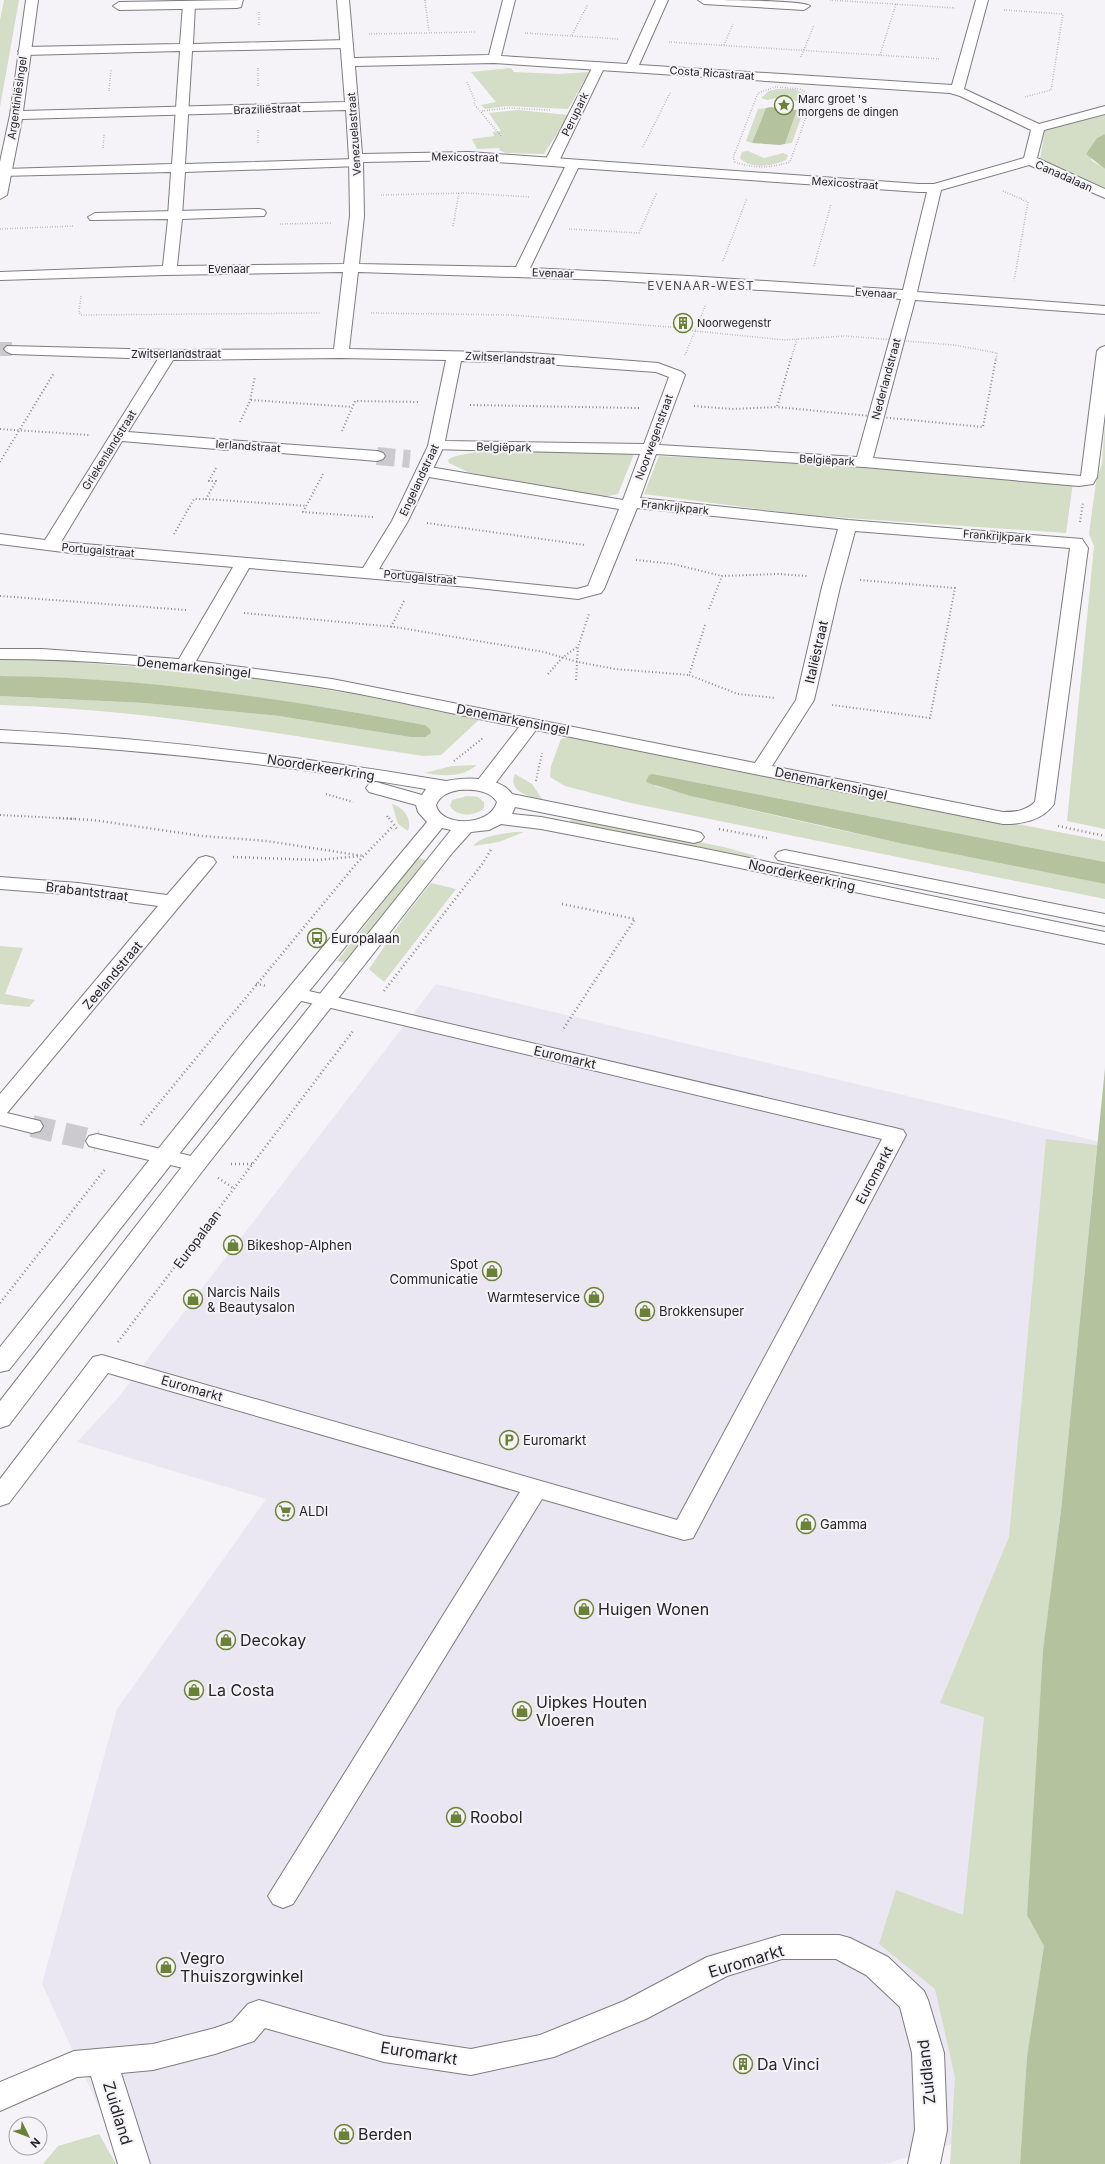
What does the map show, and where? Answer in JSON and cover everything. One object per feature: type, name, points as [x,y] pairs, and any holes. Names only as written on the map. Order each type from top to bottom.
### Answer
[{"type":"street","name":"Argentiniësingel","points":[[0,195],[16,115],[32,0]]},
{"type":"street","points":[[119,6],[189,2],[237,4],[237,0]]},
{"type":"street","name":"Venezuelastraat","points":[[343,0],[356,161],[357,216],[351,268]]},
{"type":"street","points":[[494,59],[509,0]]},
{"type":"street","points":[[631,68],[662,0]]},
{"type":"street","points":[[704,0],[804,6]]},
{"type":"street","points":[[170,269],[183,112],[189,2]]},
{"type":"street","points":[[957,90],[980,6]]},
{"type":"street","points":[[24,51],[347,44]]},
{"type":"street","name":"Costa Ricastraat","points":[[349,62],[494,59],[682,71],[792,82],[957,90],[1038,128]]},
{"type":"street","name":"Perupark","points":[[552,161],[598,66]]},
{"type":"street","name":"Braziliëstraat","points":[[16,115],[183,112],[352,106]]},
{"type":"street","points":[[1038,128],[1105,110]]},
{"type":"street","name":"Canadalaan","points":[[1038,128],[1030,160],[1105,194]]},
{"type":"street","name":"Mexicostraat","points":[[4,173],[178,168],[469,156],[935,188],[1030,160]]},
{"type":"street","points":[[521,272],[574,163]]},
{"type":"street","points":[[908,296],[935,188]]},
{"type":"street","points":[[95,217],[259,213]]},
{"type":"street","points":[[341,353],[351,268]]},
{"type":"street","name":"Evenaar","points":[[0,276],[170,269],[351,268],[521,272],[715,282],[1105,310]]},
{"type":"street","name":"Nederlandstraat","points":[[864,462],[908,296]]},
{"type":"street","name":"Zwitserlandstraat","points":[[12,349],[168,355],[341,353],[530,358],[658,368],[677,375]]},
{"type":"street","points":[[1087,481],[1089,477],[1105,351]]},
{"type":"street","name":"Griekenlandstraat","points":[[50,545],[168,355]]},
{"type":"street","name":"Engelandstraat","points":[[369,572],[401,519],[430,459],[454,356]]},
{"type":"street","name":"Noorwegenstraat","points":[[595,589],[629,504],[677,375]]},
{"type":"street","name":"Ierlandstraat","points":[[118,436],[377,456]]},
{"type":"street","name":"Belgiëpark","points":[[430,459],[649,450],[864,462],[1087,481]]},
{"type":"street","points":[[410,459],[430,459]]},
{"type":"street","name":"Frankrijkpark","points":[[430,459],[629,504],[848,525],[1076,543]]},
{"type":"street","name":"Italiëstraat","points":[[761,768],[805,700],[833,578],[848,525]]},
{"type":"street","name":"Portugalstraat","points":[[0,539],[50,545],[369,572],[578,594],[595,589]]},
{"type":"street","points":[[1022,818],[1038,811],[1044,804],[1079,548],[1076,543]]},
{"type":"street","points":[[184,665],[244,562]]},
{"type":"street","name":"Denemarkensingel","points":[[0,654],[42,654],[184,665],[332,684],[761,768],[1003,818],[1022,818]]},
{"type":"street","points":[[484,785],[532,723]]},
{"type":"street","name":"Noorderkeerkring","points":[[0,736],[112,743],[195,752],[230,753],[317,765],[446,787]]},
{"type":"street","name":"Noorderkeerkring","points":[[195,752],[211,760],[310,774],[390,791],[427,802]]},
{"type":"street","points":[[465,784],[484,785],[500,792],[506,800],[506,809],[499,818],[484,825],[465,827],[450,825],[438,821],[428,812],[427,802],[433,793],[446,787],[465,784]]},
{"type":"street","name":"Noorderkeerkring","points":[[506,800],[1105,920]]},
{"type":"street","name":"Noorderkeerkring","points":[[499,818],[541,823],[701,854],[1105,938]]},
{"type":"street","points":[[0,1364],[296,994],[438,821]]},
{"type":"street","points":[[0,1419],[196,1164],[446,848],[465,827]]},
{"type":"street","name":"Zeelandstraat","points":[[0,1108],[8,1087],[173,902],[206,862]]},
{"type":"street","name":"Brabantstraat","points":[[0,883],[78,889],[173,902]]},
{"type":"street","points":[[296,994],[326,1001]]},
{"type":"street","name":"Euromarkt","points":[[102,1363],[256,1406],[684,1532],[895,1135],[326,1001]]},
{"type":"street","points":[[0,1118],[32,1126]]},
{"type":"street","points":[[97,1141],[196,1164]]},
{"type":"street","points":[[0,1497],[102,1363]]},
{"type":"street","points":[[283,1896],[536,1488]]},
{"type":"street","name":"Euromarkt","points":[[0,2097],[74,2064],[153,2057],[216,2041],[243,2032],[259,2013],[384,2049],[471,2062],[543,2048],[635,2010],[718,1966],[782,1947],[839,1947]]},
{"type":"street","name":"Zuidland","points":[[839,1947],[877,1966],[913,2000],[928,2053],[931,2130],[924,2164]]},
{"type":"street","name":"Zuidland","points":[[102,2062],[134,2164]]},
{"type":"path","points":[[425,0],[429,32]]},
{"type":"path","points":[[830,0],[896,4],[980,6],[1063,14],[1051,90],[990,105]]},
{"type":"path","points":[[572,36],[588,4]]},
{"type":"path","points":[[880,55],[896,4]]},
{"type":"path","points":[[792,82],[816,21]]},
{"type":"path","points":[[464,60],[466,67],[461,70],[475,101],[474,104],[502,138],[470,141],[475,147],[469,156]]},
{"type":"path","points":[[634,167],[682,71]]},
{"type":"path","points":[[792,82],[808,92],[813,98],[790,162],[781,165],[759,168],[735,162],[733,158],[758,93],[792,82]]},
{"type":"path","points":[[482,112],[520,108],[576,112]]},
{"type":"path","points":[[543,228],[639,233],[667,170]]},
{"type":"path","points":[[683,360],[756,176]]},
{"type":"path","points":[[972,177],[1028,202],[1010,303]]},
{"type":"path","points":[[807,289],[837,182]]},
{"type":"path","points":[[453,226],[459,193]]},
{"type":"path","points":[[357,195],[459,193],[556,200]]},
{"type":"path","points":[[84,273],[79,312],[81,315],[346,313],[511,315],[683,328],[695,331],[784,340],[798,339]]},
{"type":"path","points":[[0,462],[21,430],[66,352]]},
{"type":"path","points":[[250,400],[352,407]]},
{"type":"path","points":[[666,404],[732,409],[777,407]]},
{"type":"path","points":[[0,428],[118,436]]},
{"type":"path","points":[[1076,543],[1087,481]]},
{"type":"path","points":[[162,555],[194,499],[206,499]]},
{"type":"path","points":[[0,596],[391,627],[544,652],[578,662],[615,669],[689,675],[738,694],[805,700],[920,718],[930,718],[956,588],[778,574],[722,576],[673,564],[610,552],[401,519]]},
{"type":"path","points":[[709,609],[722,576]]},
{"type":"path","points":[[391,627],[416,577]]},
{"type":"path","points":[[576,680],[578,647],[591,610]]},
{"type":"path","points":[[689,675],[705,625]]},
{"type":"path","points":[[548,674],[562,658],[578,647]]},
{"type":"path","points":[[0,815],[93,820],[202,836],[267,841],[364,856]]},
{"type":"path","points":[[1022,818],[1105,836]]},
{"type":"path","points":[[0,1303],[123,1147],[256,984],[364,856],[393,826]]},
{"type":"path","name":"Europalaan","points":[[102,1363],[235,1189],[368,1011],[484,863],[493,846]]},
{"type":"path","points":[[206,862],[223,857],[317,860],[364,856]]},
{"type":"path","points":[[547,1053],[635,919],[562,904]]},
{"type":"shaded area","points":[[4,0],[19,0],[0,107],[0,20]]},
{"type":"shaded area","points":[[511,68],[514,72],[559,74],[589,72],[568,109],[507,106],[485,109],[481,105],[496,102],[471,72]]},
{"type":"shaded area","points":[[777,89],[795,89],[808,96],[806,101],[800,103],[786,96],[767,100],[761,98],[769,91]]},
{"type":"shaded area","points":[[771,107],[797,110],[785,144],[752,143],[766,108]]},
{"type":"shaded area","points":[[766,108],[752,143],[746,141],[758,109]]},
{"type":"shaded area","points":[[518,110],[569,115],[544,154],[506,153],[499,150],[500,148],[477,149],[472,139],[494,136],[493,132],[501,131],[489,113]]},
{"type":"shaded area","points":[[797,110],[803,112],[792,143],[785,144]]},
{"type":"shaded area","points":[[1105,115],[1105,134],[1097,138],[1091,160],[1105,169],[1105,189],[1040,159],[1045,130]]},
{"type":"shaded area","points":[[1105,134],[1105,169],[1086,154],[1097,138]]},
{"type":"shaded area","points":[[748,151],[764,158],[783,153],[788,155],[786,160],[762,166],[750,164],[740,158],[742,152]]},
{"type":"shaded area","points":[[1105,421],[1105,829],[1067,821],[1094,546],[1089,534],[1096,482],[1102,463]]},
{"type":"shaded area","points":[[528,450],[617,451],[634,454],[618,494],[603,497],[470,473],[449,463],[448,460],[459,455],[478,452]]},
{"type":"shaded area","points":[[659,456],[875,466],[1073,483],[1066,533],[804,515],[644,494]]},
{"type":"shaded area","points":[[0,659],[45,660],[223,673],[353,694],[480,719],[441,755],[423,756],[265,731],[159,717],[53,707],[0,705],[0,696],[144,703],[279,716],[410,737],[430,729],[425,725],[319,707],[213,692],[107,681],[0,676]]},
{"type":"shaded area","points":[[0,676],[107,680],[266,698],[425,725],[430,729],[431,733],[425,737],[410,737],[279,716],[144,703],[0,696]]},
{"type":"shaded area","points":[[568,737],[1105,841],[1105,862],[653,774],[655,786],[767,814],[992,862],[1105,884],[1105,899],[631,803],[565,786],[550,777],[551,766],[561,739]]},
{"type":"shaded area","points":[[477,765],[465,772],[452,775],[424,773],[452,766]]},
{"type":"shaded area","points":[[515,774],[532,784],[542,799],[526,795],[517,789],[513,780]]},
{"type":"shaded area","points":[[653,774],[1105,862],[1105,884],[904,844],[691,796],[648,783],[646,781],[649,775]]},
{"type":"shaded area","points":[[467,796],[478,797],[484,802],[484,808],[471,814],[461,814],[453,810],[450,806],[452,800]]},
{"type":"shaded area","points":[[392,804],[400,808],[406,814],[409,822],[408,831],[398,824]]},
{"type":"shaded area","points":[[573,817],[724,847],[756,856],[751,859],[569,823]]},
{"type":"shaded area","points":[[515,832],[524,832],[499,842],[473,846],[477,842],[487,837]]},
{"type":"shaded area","points":[[418,858],[430,861],[361,949],[344,962],[337,961]]},
{"type":"shaded area","points":[[431,883],[456,889],[384,982],[369,969],[405,916]]},
{"type":"shaded area","points":[[0,946],[23,948],[5,994],[35,1000],[29,1007],[0,1004]]},
{"type":"shaded area","points":[[436,984],[1105,1143],[1059,2112],[885,2164],[125,2164],[42,1984],[117,1709],[266,1499],[77,1442],[117,1399]]},
{"type":"shaded area","points":[[1105,1068],[1105,2164],[1020,2164],[1027,2057],[1044,1946],[1027,1915],[1043,1650],[1061,1511]]},
{"type":"shaded area","points":[[1046,1139],[1097,1145],[1061,1511],[1043,1650],[1027,1915],[1044,1946],[1027,2057],[1020,2164],[950,2164],[955,2077],[935,1989],[879,1944],[896,1890],[963,1915],[984,1717],[940,1703],[1009,1537]]},
{"type":"shaded area","points":[[99,2134],[116,2164],[43,2164],[58,2146]]},
{"type":"tunnel","points":[[0,349],[12,349]]},
{"type":"tunnel","points":[[377,456],[410,459]]},
{"type":"tunnel","points":[[32,1126],[97,1141]]},
{"type":"place","name":"Marc groet 's morgens de dingen","points":[[784,105]]},
{"type":"place","name":"Noorwegenstr","points":[[683,323]]},
{"type":"place","name":"Europalaan","points":[[317,938]]},
{"type":"place","name":"Bikeshop-Alphen","points":[[233,1245]]},
{"type":"place","name":"Spot Communicatie","points":[[492,1271]]},
{"type":"place","name":"Warmteservice","points":[[594,1297]]},
{"type":"place","name":"Narcis Nails & Beautysalon","points":[[193,1299]]},
{"type":"place","name":"Brokkensuper","points":[[645,1311]]},
{"type":"place","name":"Euromarkt","points":[[509,1440]]},
{"type":"place","name":"ALDI","points":[[285,1511]]},
{"type":"place","name":"Gamma","points":[[806,1524]]},
{"type":"place","name":"Huigen Wonen","points":[[584,1609]]},
{"type":"place","name":"Decokay","points":[[226,1640]]},
{"type":"place","name":"La Costa","points":[[194,1690]]},
{"type":"place","name":"Uipkes Houten Vloeren","points":[[522,1711]]},
{"type":"place","name":"Roobol","points":[[456,1817]]},
{"type":"place","name":"Vegro Thuiszorgwinkel","points":[[166,1967]]},
{"type":"place","name":"Da Vinci","points":[[743,2064]]},
{"type":"place","name":"Berden","points":[[344,2134]]},
{"type":"district","name":"EVENAAR-WEST","points":[[701,285]]}]
